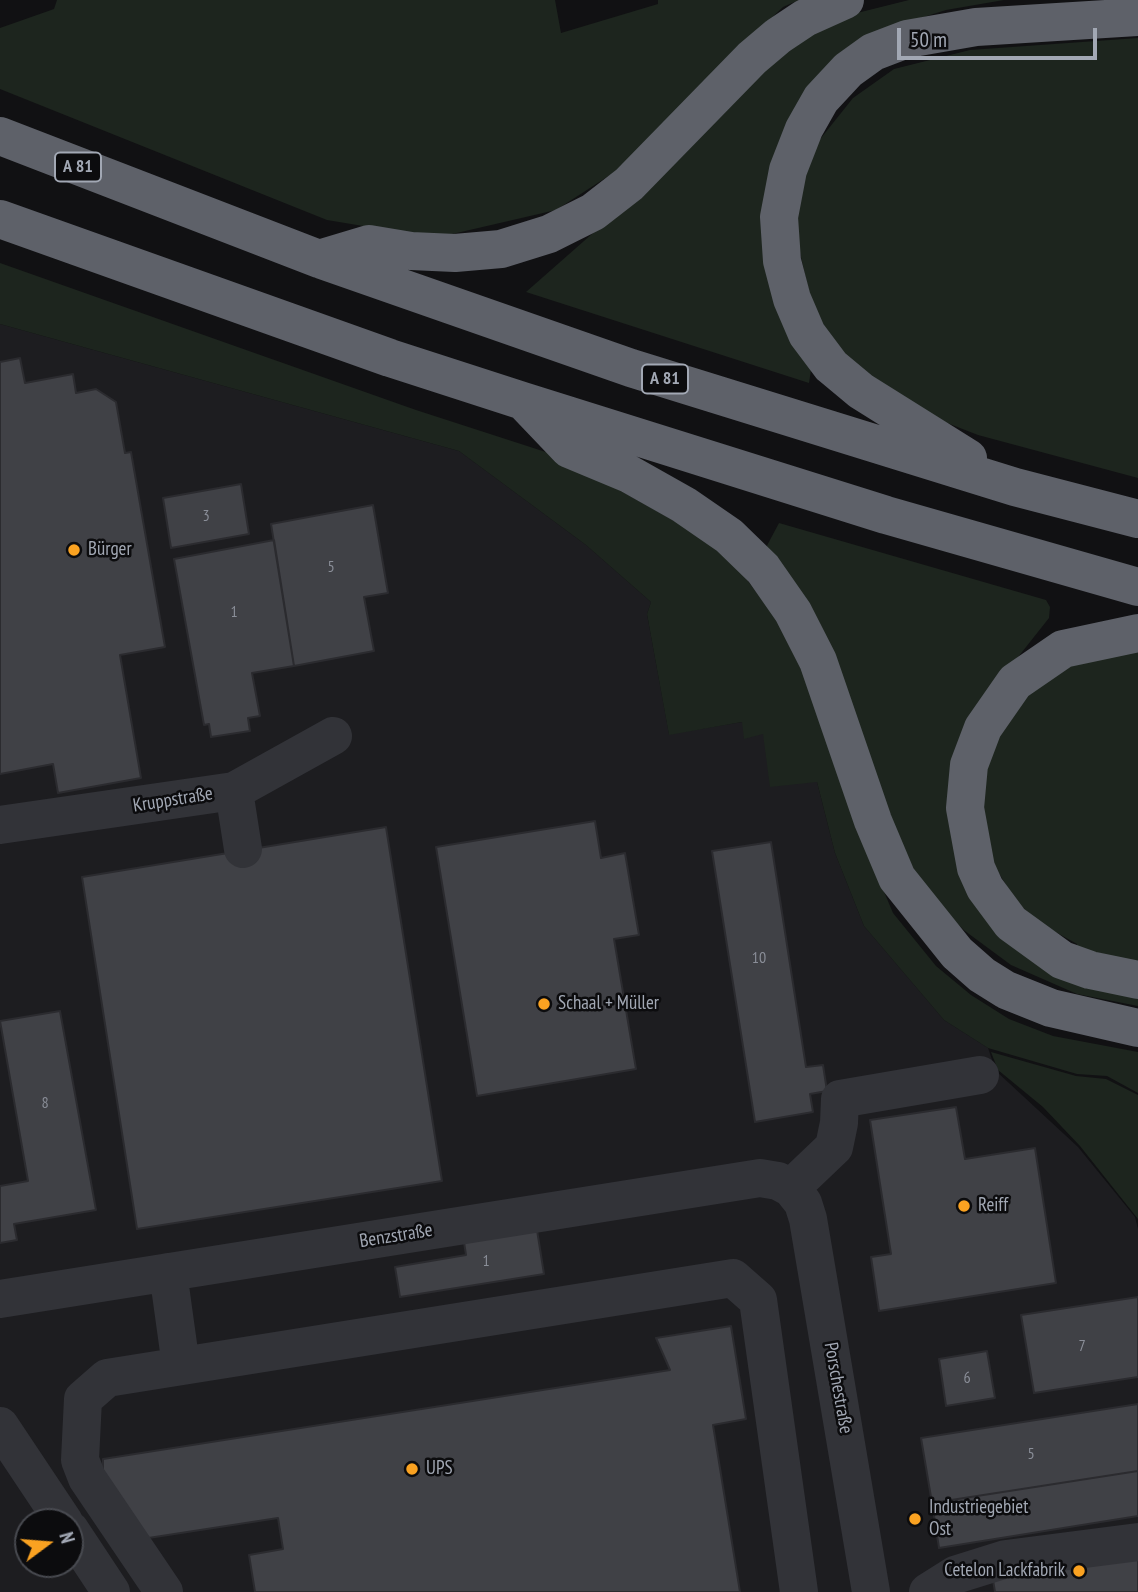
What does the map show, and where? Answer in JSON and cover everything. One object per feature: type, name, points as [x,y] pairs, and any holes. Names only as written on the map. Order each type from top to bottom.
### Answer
[{"type":"highway","points":[[319,259],[369,244],[455,253],[501,249],[550,234],[593,212],[629,184],[752,58],[778,36],[805,18],[845,0]]},
{"type":"highway","points":[[1015,486],[891,412],[831,366],[807,334],[792,299],[782,261],[779,217],[788,170],[804,129],[821,99],[848,70],[873,52],[907,39],[976,27],[1138,17]]},
{"type":"highway","name":"A 81","points":[[7,139],[319,259],[631,368],[1015,486],[1138,519]]},
{"type":"highway","points":[[0,219],[390,358],[887,515],[1138,587]]},
{"type":"highway","points":[[523,401],[569,449],[629,474],[684,505],[729,536],[763,569],[793,612],[818,661],[873,821],[897,878],[937,932],[957,953],[982,975],[1017,995],[1051,1008],[1138,1028]]},
{"type":"highway","points":[[1138,633],[1063,649],[1015,681],[983,728],[969,765],[965,808],[976,869],[991,897],[1011,923],[1062,960],[1090,970],[1138,980]]},
{"type":"street","name":"Kruppstraße","points":[[0,825],[234,791],[333,736]]},
{"type":"street","points":[[234,791],[243,849]]},
{"type":"street","points":[[791,1188],[834,1147],[840,1099],[980,1075]]},
{"type":"street","name":"Benzstraße","points":[[0,1299],[760,1178],[778,1181],[791,1188]]},
{"type":"street","name":"Porschestraße","points":[[791,1188],[803,1203],[808,1219],[872,1592]]},
{"type":"street","points":[[168,1272],[181,1366]]},
{"type":"street","points":[[164,1592],[88,1478],[80,1460],[83,1399],[107,1378],[733,1278],[758,1300],[799,1592]]},
{"type":"street","points":[[0,1426],[55,1508]]},
{"type":"street","points":[[928,1592],[955,1575],[1006,1559],[1138,1542]]},
{"type":"street","points":[[84,1551],[111,1592]]},
{"type":"shaded area","points":[[57,0],[555,0],[561,33],[658,4],[658,0],[799,0],[783,7],[690,96],[630,162],[556,210],[435,238],[327,220],[0,89],[0,28],[54,9]]},
{"type":"shaded area","points":[[909,0],[1004,0],[946,10],[911,21],[785,135],[811,370],[809,383],[526,292],[601,226],[747,80],[833,19]]},
{"type":"shaded area","points":[[1138,38],[1138,478],[978,435],[919,412],[835,352],[816,321],[793,223],[813,148],[853,98],[894,69],[970,50]]},
{"type":"shaded area","points":[[0,263],[416,410],[558,456],[723,548],[797,646],[877,875],[893,913],[936,966],[971,995],[1009,1019],[1053,1036],[1138,1052],[1138,1093],[1107,1076],[1077,1074],[988,1048],[944,1020],[864,926],[835,853],[817,782],[770,787],[763,734],[744,739],[742,722],[669,735],[647,614],[651,602],[586,545],[459,451],[0,324]]},
{"type":"shaded area","points":[[0,324],[459,451],[586,545],[651,602],[647,614],[669,734],[742,722],[763,734],[817,782],[835,853],[864,926],[944,1020],[988,1048],[996,1071],[1078,1147],[1135,1217],[1138,1229],[1138,1592],[0,1592]]},
{"type":"shaded area","points":[[779,523],[1046,600],[1050,607],[1049,618],[984,700],[960,868],[1138,994],[1138,1006],[1077,994],[1011,965],[965,931],[943,910],[910,868],[762,555]]},
{"type":"shaded area","points":[[1138,650],[1138,966],[1077,950],[1077,944],[1043,925],[1016,902],[993,863],[980,823],[983,772],[1011,708],[1057,669]]},
{"type":"shaded area","points":[[991,1052],[1076,1076],[1106,1079],[1138,1095],[1138,1219],[1080,1146],[1043,1107],[998,1070]]},
{"type":"building","name":"Bürger","points":[[20,358],[25,383],[73,374],[76,393],[96,389],[116,402],[125,453],[131,452],[165,647],[120,655],[141,778],[58,793],[53,764],[0,774],[0,362]]},
{"type":"building","points":[[241,484],[249,534],[171,548],[163,498]]},
{"type":"building","points":[[373,505],[388,593],[364,597],[374,651],[294,666],[271,524]]},
{"type":"building","points":[[274,540],[294,666],[252,673],[260,716],[248,718],[250,731],[211,737],[209,724],[204,725],[174,559]]},
{"type":"building","name":"Schaal + Müller","points":[[595,821],[601,858],[625,853],[639,935],[614,939],[636,1069],[477,1096],[436,847]]},
{"type":"building","points":[[386,827],[442,1181],[137,1229],[82,877]]},
{"type":"building","points":[[771,842],[806,1067],[823,1065],[827,1091],[810,1094],[813,1112],[755,1122],[712,851]]},
{"type":"building","points":[[60,1011],[96,1210],[14,1224],[17,1240],[0,1243],[0,1186],[28,1181],[0,1021]]},
{"type":"building","name":"Reiff","points":[[956,1107],[965,1159],[1035,1148],[1056,1283],[879,1311],[871,1257],[891,1254],[870,1120]]},
{"type":"building","points":[[537,1230],[544,1274],[400,1297],[395,1267],[466,1255],[464,1242]]},
{"type":"building","points":[[1138,1297],[1138,1377],[1034,1393],[1021,1315]]},
{"type":"building","name":"UPS","points":[[731,1326],[746,1419],[713,1425],[740,1592],[255,1592],[249,1555],[283,1549],[278,1518],[142,1539],[103,1479],[103,1459],[670,1370],[656,1338]]},
{"type":"building","points":[[987,1351],[995,1398],[946,1406],[939,1359]]},
{"type":"building","points":[[1138,1404],[1138,1471],[932,1503],[921,1438]]},
{"type":"building","points":[[1138,1471],[1138,1516],[939,1548],[932,1503]]},
{"type":"building","name":"Cetelon Lackfabrik","points":[[1138,1554],[1138,1592],[995,1592],[992,1574]]},
{"type":"place","name":"Bürger","points":[[74,550]]},
{"type":"place","name":"Schaal + Müller","points":[[544,1004]]},
{"type":"place","name":"Reiff","points":[[964,1206]]},
{"type":"place","name":"UPS","points":[[412,1469]]},
{"type":"place","name":"Industriegebiet Ost","points":[[915,1519]]},
{"type":"place","name":"Cetelon Lackfabrik","points":[[1079,1571]]}]
